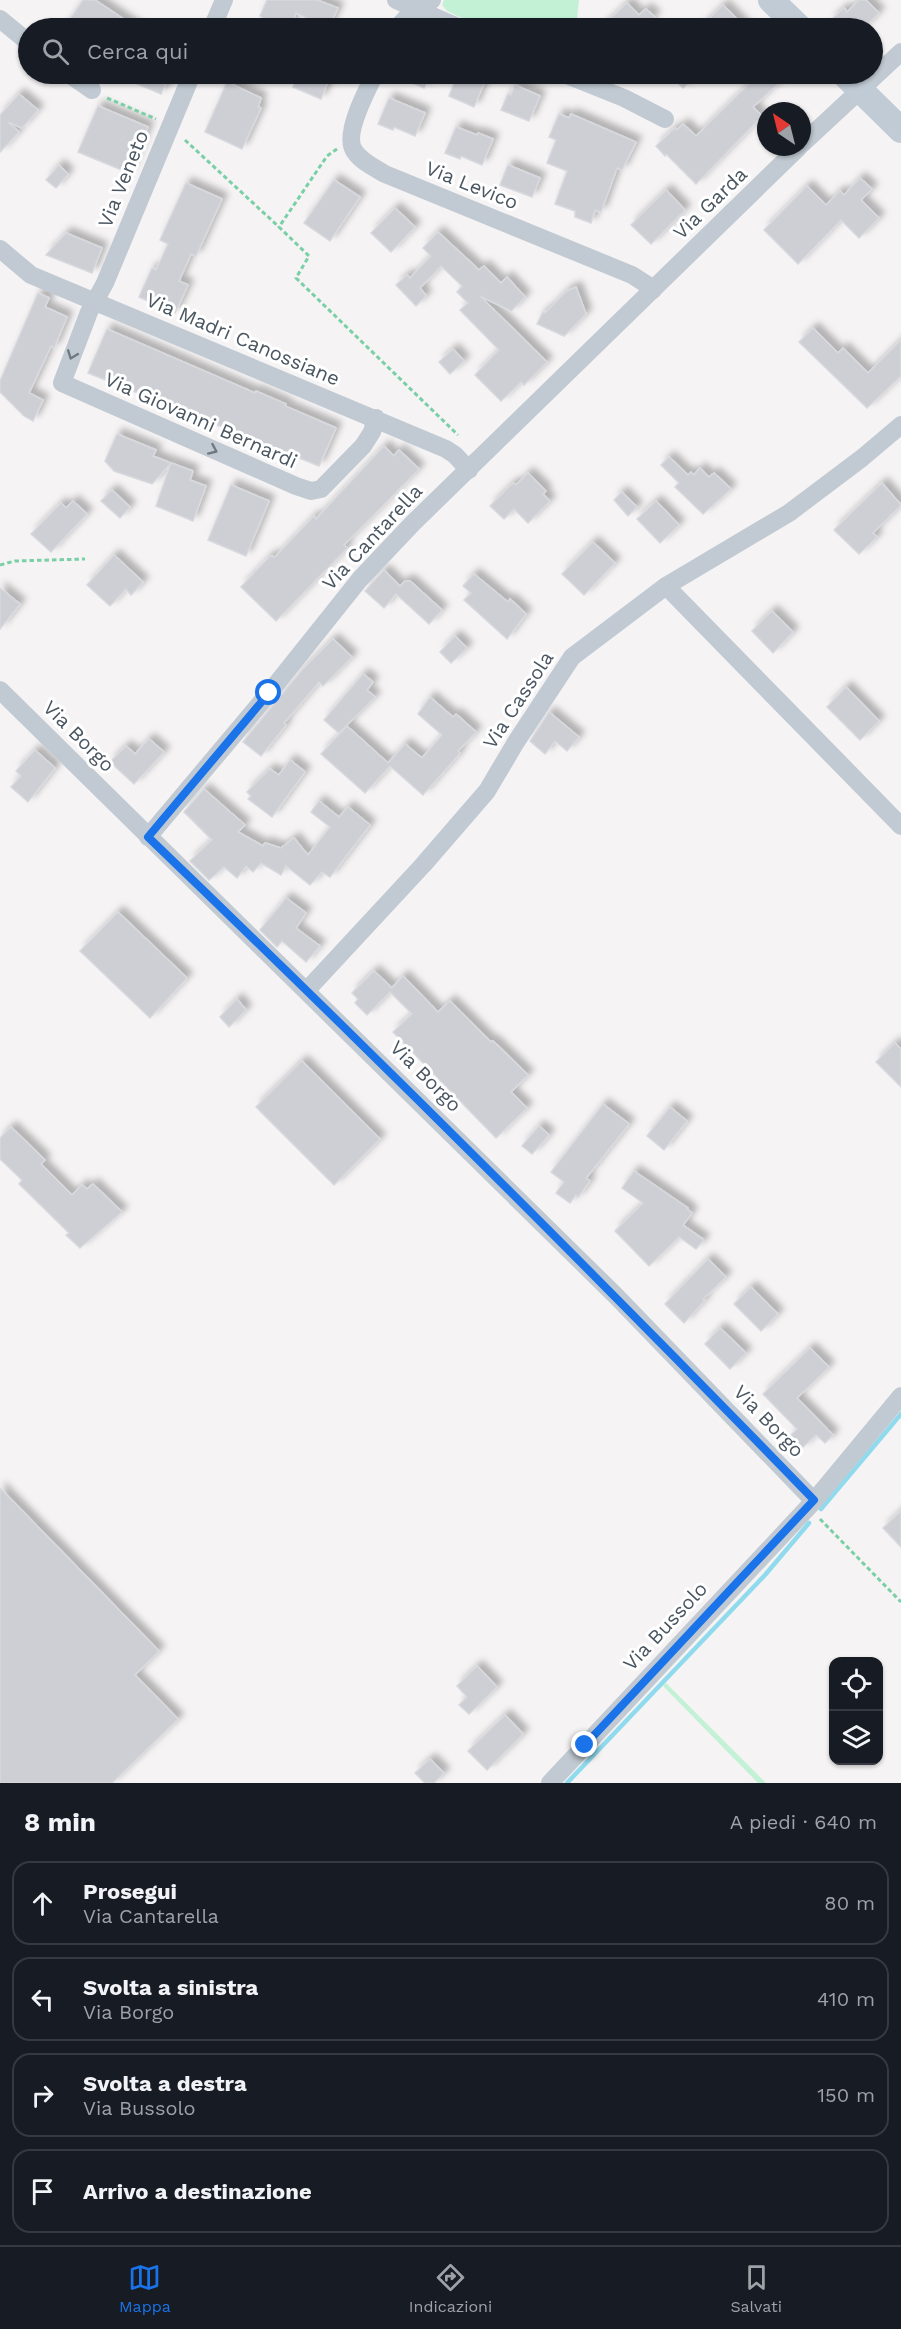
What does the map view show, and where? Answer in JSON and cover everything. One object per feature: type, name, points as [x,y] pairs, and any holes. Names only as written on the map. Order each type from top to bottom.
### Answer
[{"type":"street","points":[[216,18],[224,0]]},
{"type":"street","points":[[396,0],[415,4],[441,18]]},
{"type":"street","points":[[405,18],[415,4],[432,0]]},
{"type":"street","points":[[771,0],[790,18]]},
{"type":"street","points":[[0,19],[18,34]]},
{"type":"street","points":[[883,63],[901,52]]},
{"type":"street","points":[[83,84],[92,90]]},
{"type":"street","name":"Via Veneto","points":[[94,301],[105,283],[188,84]]},
{"type":"street","points":[[349,141],[354,121],[371,84]]},
{"type":"street","points":[[589,84],[624,98],[665,119]]},
{"type":"street","points":[[811,133],[850,84]]},
{"type":"street","points":[[855,84],[901,130]]},
{"type":"street","name":"Via Levico","points":[[349,141],[354,151],[364,161],[385,174],[632,275],[653,290]]},
{"type":"street","name":"Via Garda","points":[[653,290],[790,156]]},
{"type":"street","name":"Via Madri Canossiane","points":[[0,249],[31,275],[446,449],[469,470]]},
{"type":"street","name":"Via Cantarella","points":[[148,837],[269,693],[360,579],[653,290]]},
{"type":"street","name":"Via Giovanni Bernardi","points":[[94,301],[62,383],[296,486],[310,491],[321,489],[363,446],[372,432],[376,418]]},
{"type":"street","name":"Via Cassola","points":[[307,990],[423,865],[487,791],[572,657],[666,586],[789,513],[862,458],[901,425]]},
{"type":"street","points":[[666,586],[901,826]]},
{"type":"street","name":"Via Borgo","points":[[0,690],[616,1296],[811,1504]]},
{"type":"street","name":"Via Bussolo","points":[[550,1783],[811,1504],[901,1396]]},
{"type":"path","points":[[92,90],[160,120]]},
{"type":"path","points":[[185,140],[309,256],[296,278],[465,442],[469,470]]},
{"type":"path","points":[[279,227],[327,156],[349,141]]},
{"type":"path","points":[[0,565],[15,561],[85,559]]},
{"type":"path","points":[[811,1504],[901,1602]]},
{"type":"green space","points":[[444,0],[579,0],[577,18],[462,18],[447,11],[442,5]]},
{"type":"green space","points":[[666,1683],[766,1783],[758,1783],[663,1686]]},
{"type":"building","points":[[83,0],[95,0],[122,18],[71,18]]},
{"type":"building","points":[[267,0],[317,0],[338,8],[333,18],[307,18],[296,13],[294,18],[263,18],[260,16]]},
{"type":"building","points":[[859,0],[866,0],[879,13],[874,18],[833,18],[844,8],[847,12]]},
{"type":"building","points":[[627,3],[639,15],[646,9],[655,17],[654,18],[611,18]]},
{"type":"building","points":[[723,5],[736,18],[710,18]]},
{"type":"building","points":[[138,84],[166,84],[161,94]]},
{"type":"building","points":[[226,84],[231,84],[261,98],[258,107],[261,108],[242,149],[205,132]]},
{"type":"building","points":[[294,84],[327,84],[321,99],[293,87]]},
{"type":"building","points":[[454,84],[484,84],[474,107],[449,96]]},
{"type":"building","points":[[749,84],[777,84],[753,107],[757,111],[757,121],[696,184],[656,146],[675,128],[677,130],[683,124],[696,136]]},
{"type":"building","points":[[515,85],[540,96],[529,121],[501,110]]},
{"type":"building","points":[[19,94],[38,110],[22,128],[8,122],[19,132],[0,152],[0,115]]},
{"type":"building","points":[[389,98],[425,113],[415,136],[394,127],[393,130],[378,124]]},
{"type":"building","points":[[98,106],[148,127],[129,173],[78,152]]},
{"type":"building","points":[[559,114],[569,118],[571,114],[636,142],[622,170],[617,168],[601,212],[595,210],[591,223],[575,217],[575,211],[555,204],[567,171],[547,163],[556,140],[549,137]]},
{"type":"building","points":[[456,127],[493,139],[482,165],[461,156],[460,159],[445,153]]},
{"type":"building","points":[[59,165],[68,174],[56,188],[46,180]]},
{"type":"building","points":[[508,165],[540,178],[532,197],[500,185]]},
{"type":"building","points":[[860,178],[872,189],[861,200],[879,218],[859,238],[841,220],[798,264],[764,230],[807,186],[826,205],[840,191],[844,195]]},
{"type":"building","points":[[334,180],[360,197],[330,241],[304,223]]},
{"type":"building","points":[[186,183],[222,199],[196,256],[191,254],[179,281],[188,285],[175,313],[139,297],[152,268],[156,270],[168,244],[160,240]]},
{"type":"building","points":[[666,190],[685,210],[651,244],[631,225]]},
{"type":"building","points":[[395,208],[415,227],[391,252],[371,233]]},
{"type":"building","points":[[438,232],[479,270],[484,266],[501,283],[507,277],[525,297],[511,311],[480,296],[547,362],[524,385],[521,382],[501,401],[475,375],[499,350],[460,310],[468,303],[457,292],[462,286],[441,266],[420,288],[426,296],[416,306],[396,285],[407,275],[410,278],[431,256],[423,248]]},
{"type":"building","points":[[66,233],[102,248],[92,273],[46,255]]},
{"type":"building","points":[[576,287],[586,314],[564,336],[537,324],[543,312],[545,313],[567,291]]},
{"type":"building","points":[[38,293],[49,298],[45,307],[67,317],[54,348],[51,346],[29,393],[43,400],[33,421],[24,416],[0,392],[0,381]]},
{"type":"building","points":[[813,328],[838,353],[843,348],[868,373],[901,340],[901,376],[867,408],[799,342]]},
{"type":"building","points":[[107,329],[255,393],[256,391],[336,428],[319,466],[88,373]]},
{"type":"building","points":[[453,349],[464,361],[450,374],[439,362]]},
{"type":"building","points":[[117,434],[156,450],[153,456],[171,463],[152,484],[114,471],[105,461]]},
{"type":"building","points":[[384,446],[394,456],[399,450],[419,469],[344,545],[347,548],[276,621],[241,587],[270,556],[275,557],[314,516],[316,519]]},
{"type":"building","points":[[669,457],[688,475],[691,472],[694,475],[700,468],[709,477],[714,473],[731,489],[703,514],[675,487],[679,483],[661,465]]},
{"type":"building","points":[[171,463],[193,471],[190,480],[206,486],[193,521],[156,506]]},
{"type":"building","points":[[528,473],[546,491],[543,494],[550,501],[528,523],[514,509],[504,519],[490,506],[513,483],[516,485]]},
{"type":"building","points":[[882,483],[901,505],[873,533],[877,537],[859,554],[834,530]]},
{"type":"building","points":[[231,485],[269,501],[246,556],[208,540]]},
{"type":"building","points":[[112,490],[130,507],[120,518],[101,501]]},
{"type":"building","points":[[622,492],[637,507],[628,516],[614,500]]},
{"type":"building","points":[[73,501],[87,514],[51,552],[31,534],[61,503],[66,508]]},
{"type":"building","points":[[656,501],[679,525],[660,543],[637,519]]},
{"type":"building","points":[[593,542],[615,563],[584,595],[562,574]]},
{"type":"building","points":[[114,555],[143,582],[131,595],[126,589],[110,606],[87,585]]},
{"type":"building","points":[[384,570],[400,586],[405,581],[410,581],[442,610],[429,624],[396,594],[384,608],[365,591]]},
{"type":"building","points":[[474,574],[508,602],[510,599],[526,614],[507,639],[464,600],[471,593],[463,586]]},
{"type":"building","points":[[0,588],[20,604],[0,629]]},
{"type":"building","points":[[772,611],[793,632],[773,653],[752,631]]},
{"type":"building","points":[[455,636],[467,648],[451,663],[440,652]]},
{"type":"building","points":[[333,639],[352,657],[323,686],[319,682],[284,723],[286,725],[261,756],[243,742],[301,671]]},
{"type":"building","points":[[363,674],[373,682],[367,690],[375,697],[339,733],[324,720]]},
{"type":"building","points":[[846,687],[879,721],[860,740],[827,707]]},
{"type":"building","points":[[430,697],[453,717],[456,714],[476,732],[423,795],[390,766],[365,793],[321,754],[347,726],[388,763],[405,744],[422,758],[442,735],[418,714]]},
{"type":"building","points":[[549,712],[579,737],[567,751],[555,741],[545,754],[530,741]]},
{"type":"building","points":[[149,739],[164,752],[134,784],[110,762],[126,746],[135,754]]},
{"type":"building","points":[[35,750],[55,768],[28,802],[11,787],[21,776],[16,771]]},
{"type":"building","points":[[290,760],[305,772],[272,817],[248,799],[251,796],[247,792],[270,769],[279,775]]},
{"type":"building","points":[[204,789],[245,825],[238,832],[263,846],[265,843],[281,848],[294,838],[308,855],[330,827],[311,812],[319,801],[339,817],[348,807],[370,825],[330,877],[322,872],[310,885],[286,866],[281,875],[261,863],[253,872],[246,866],[237,878],[224,867],[209,880],[190,861],[212,840],[184,812]]},
{"type":"building","points":[[286,898],[306,913],[296,928],[320,946],[306,962],[282,941],[277,947],[260,930]]},
{"type":"building","points":[[118,912],[187,978],[150,1018],[80,951]]},
{"type":"building","points":[[374,971],[392,988],[403,976],[438,1012],[450,1001],[528,1075],[511,1092],[527,1108],[496,1138],[393,1032],[412,1014],[390,992],[367,1015],[355,1003],[358,999],[352,993]]},
{"type":"building","points":[[237,999],[246,1010],[229,1027],[220,1017]]},
{"type":"building","points":[[895,1043],[901,1049],[901,1087],[876,1062]]},
{"type":"building","points":[[302,1061],[380,1139],[334,1185],[256,1107]]},
{"type":"building","points":[[603,1104],[629,1124],[586,1178],[590,1181],[578,1197],[576,1195],[570,1203],[556,1193],[564,1182],[551,1172]]},
{"type":"building","points":[[670,1107],[687,1121],[664,1150],[647,1136]]},
{"type":"building","points":[[539,1126],[549,1135],[532,1154],[522,1146]]},
{"type":"building","points":[[11,1127],[45,1160],[41,1164],[72,1195],[82,1185],[87,1189],[93,1184],[122,1212],[80,1248],[66,1235],[69,1233],[19,1184],[22,1180],[0,1159],[0,1138]]},
{"type":"building","points":[[634,1171],[692,1213],[683,1225],[704,1240],[696,1249],[679,1237],[649,1266],[615,1231],[643,1203],[622,1188]]},
{"type":"building","points":[[708,1259],[726,1277],[703,1299],[705,1300],[684,1323],[665,1304]]},
{"type":"building","points":[[751,1287],[778,1314],[761,1331],[734,1304]]},
{"type":"building","points":[[720,1328],[746,1353],[730,1369],[705,1344]]},
{"type":"building","points":[[810,1348],[829,1367],[797,1398],[833,1435],[825,1443],[816,1435],[802,1448],[790,1436],[797,1429],[763,1394]]},
{"type":"building","points":[[0,1488],[159,1651],[135,1675],[178,1719],[112,1783],[0,1783]]},
{"type":"building","points":[[901,1511],[901,1547],[883,1528]]},
{"type":"building","points":[[477,1666],[497,1687],[469,1714],[459,1705],[467,1697],[457,1686]]},
{"type":"building","points":[[505,1715],[523,1734],[487,1770],[468,1751]]},
{"type":"building","points":[[430,1759],[444,1773],[434,1783],[425,1783],[415,1773]]},
{"type":"waterway","points":[[821,1509],[901,1414]]},
{"type":"waterway","points":[[567,1783],[765,1575],[809,1523]]},
{"type":"route","points":[[269,693],[148,837],[307,990],[616,1296],[814,1500],[585,1745]]}]
